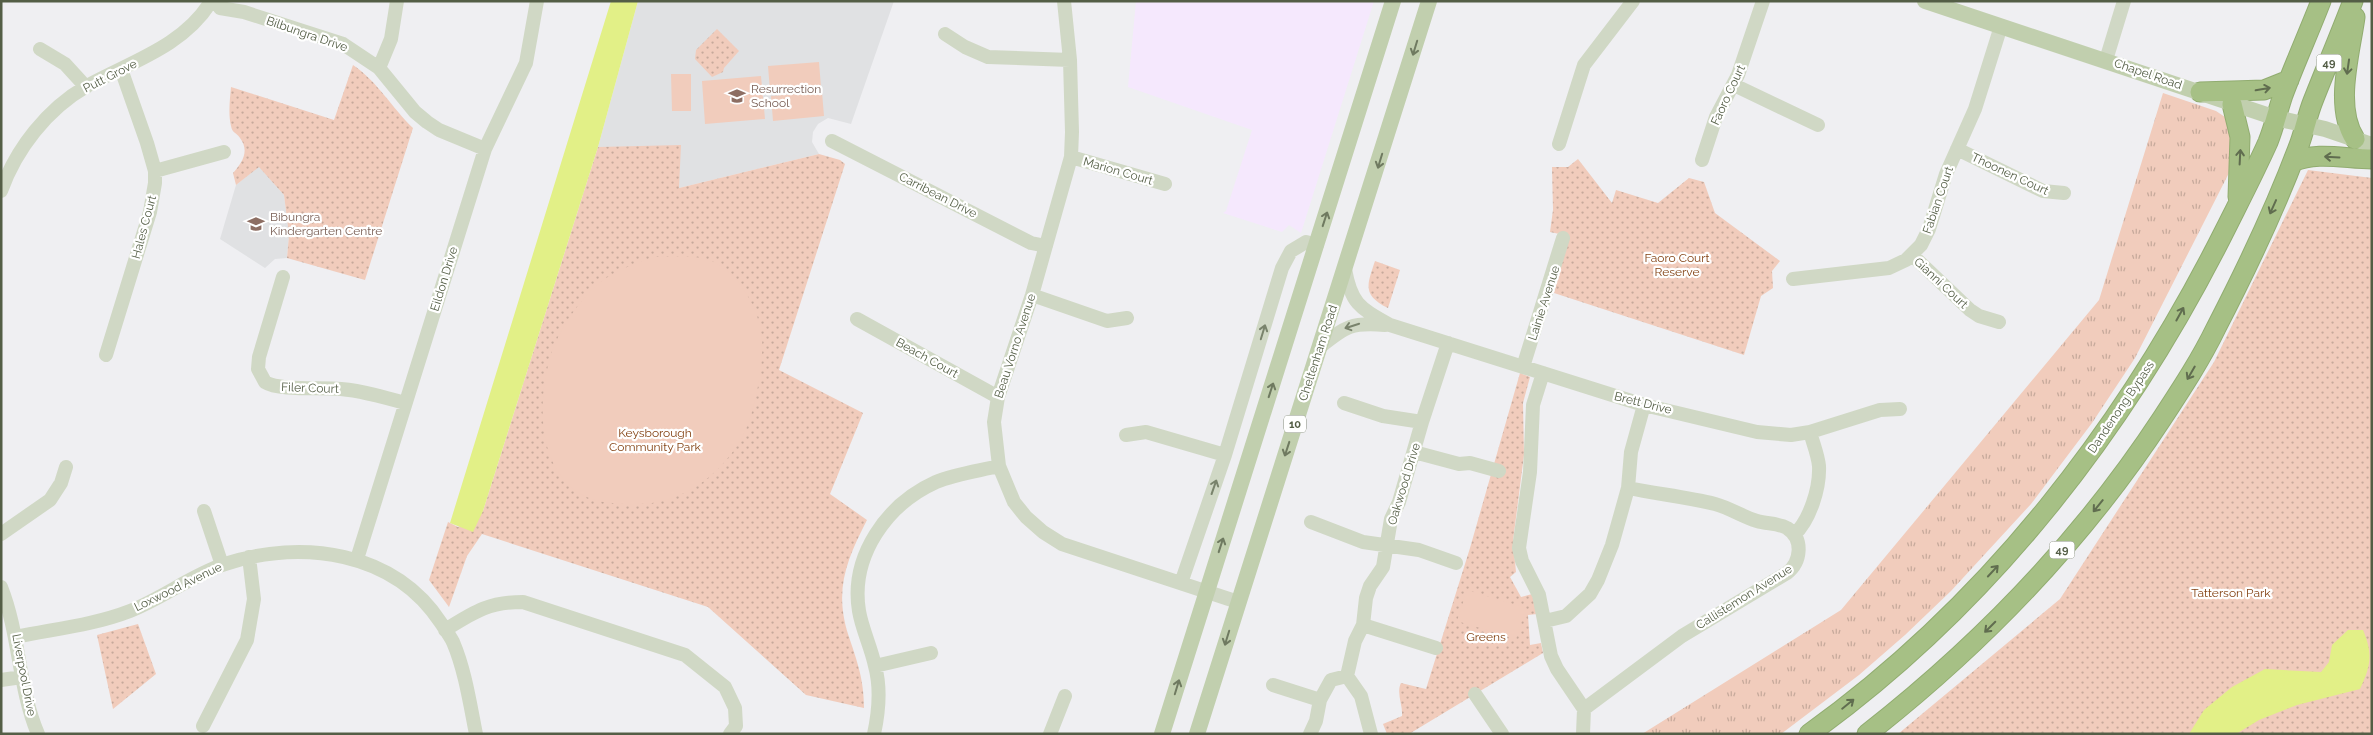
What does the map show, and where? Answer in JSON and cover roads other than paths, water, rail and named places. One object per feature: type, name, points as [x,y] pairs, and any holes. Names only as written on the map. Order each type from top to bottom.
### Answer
[{"type":"highway","name":"Dandenong Bypass","points":[[1809,734],[1876,682],[1952,613],[1991,574],[2056,498],[2108,430],[2138,385],[2206,268],[2269,140],[2289,80],[2320,1]]},
{"type":"highway","name":"49","points":[[1867,734],[1917,695],[1991,627],[2055,558],[2114,486],[2186,382],[2215,330],[2292,162],[2306,125],[2312,101],[2353,1]]},
{"type":"highway","points":[[2357,1],[2344,111],[2349,130],[2363,142]]},
{"type":"highway","points":[[2200,92],[2264,90],[2289,80]]},
{"type":"highway","points":[[2232,104],[2240,137],[2237,205]]},
{"type":"highway","points":[[2292,162],[2316,156],[2372,159]]},
{"type":"main road","points":[[1162,734],[1393,1]]},
{"type":"main road","name":"Cheltenham Road","points":[[1197,734],[1429,1]]},
{"type":"main road","name":"Chapel Road","points":[[1925,1],[2106,60],[2232,104],[2363,142]]},
{"type":"street","points":[[379,68],[391,39],[397,1]]},
{"type":"street","name":"Eildon Drive","points":[[356,559],[485,149],[526,63],[537,1]]},
{"type":"street","name":"Beau Vorno Avenue","points":[[1064,1],[1070,60],[1071,157],[1032,296],[998,397],[994,422],[999,466],[1014,502],[1026,517],[1042,532],[1062,544],[1238,602]]},
{"type":"street","points":[[1559,144],[1584,64],[1633,1]]},
{"type":"street","name":"Faoro Court","points":[[1702,160],[1716,118],[1734,85],[1763,1]]},
{"type":"street","points":[[2106,60],[2124,1]]},
{"type":"street","name":"Bilbungra Drive","points":[[218,4],[343,44],[379,68],[415,112],[427,122],[439,130],[485,149]]},
{"type":"street","name":"Putt Grove","points":[[1,191],[10,168],[32,135],[57,108],[86,87],[150,56],[218,4]]},
{"type":"street","name":"Fabian Court","points":[[1793,279],[1881,270],[1898,264],[1912,255],[1925,238],[1941,188],[1975,108],[2001,26]]},
{"type":"street","points":[[945,34],[965,47],[988,57],[1070,60]]},
{"type":"street","points":[[40,49],[65,64],[86,87]]},
{"type":"street","name":"Hales Court","points":[[106,356],[154,200],[155,170],[121,69]]},
{"type":"street","points":[[1734,85],[1818,125]]},
{"type":"street","name":"Carribean Drive","points":[[832,141],[1031,243],[1046,246]]},
{"type":"street","name":"Thoonen Court","points":[[1957,149],[2043,191],[2064,193]]},
{"type":"street","points":[[155,170],[224,152]]},
{"type":"street","name":"Marion Court","points":[[1071,157],[1165,184]]},
{"type":"street","name":"Lainie Avenue","points":[[1523,367],[1563,238]]},
{"type":"street","points":[[1181,583],[1225,455],[1282,268],[1292,250],[1306,242],[1317,245]]},
{"type":"street","name":"Gianni Court","points":[[1912,255],[1970,310],[1979,316],[1999,322]]},
{"type":"street","name":"Brett Drive","points":[[1345,269],[1349,290],[1354,298],[1370,314],[1390,325],[1644,405],[1758,432],[1791,435],[1810,432],[1871,412],[1900,409]]},
{"type":"street","name":"Filer Court","points":[[283,277],[259,357],[258,369],[265,382],[279,388],[319,386],[344,389],[406,403]]},
{"type":"street","points":[[1032,296],[1107,321],[1127,318]]},
{"type":"street","name":"Beach Court","points":[[857,319],[998,397]]},
{"type":"street","name":"Brett Drive","points":[[1320,347],[1334,335],[1355,324],[1390,325]]},
{"type":"street","name":"Oakwood Drive","points":[[1346,676],[1355,641],[1363,625],[1366,598],[1370,586],[1383,567],[1391,519],[1399,502],[1422,422],[1448,343]]},
{"type":"street","points":[[1543,374],[1533,405],[1530,472],[1519,548],[1522,562],[1539,594],[1551,656],[1584,709],[1583,734]]},
{"type":"street","points":[[1344,403],[1383,416],[1422,422]]},
{"type":"street","points":[[1544,621],[1566,616],[1590,594],[1598,580],[1612,545],[1628,488],[1631,452],[1644,405]]},
{"type":"street","points":[[1126,435],[1146,432],[1225,455]]},
{"type":"street","points":[[1628,488],[1715,504],[1757,521],[1786,528],[1794,535],[1803,526],[1818,480],[1819,465],[1810,432]]},
{"type":"street","points":[[1414,452],[1459,464],[1470,463],[1499,471]]},
{"type":"street","points":[[874,734],[879,694],[876,666],[859,610],[858,586],[862,562],[872,539],[889,516],[908,499],[936,482],[999,466]]},
{"type":"street","points":[[1,534],[50,500],[61,483],[66,467]]},
{"type":"street","points":[[204,511],[222,565]]},
{"type":"street","points":[[1311,522],[1363,542],[1388,544],[1419,550],[1456,563]]},
{"type":"street","name":"Callistemon Avenue","points":[[1584,709],[1682,636],[1795,567],[1798,543],[1794,535]]},
{"type":"street","name":"Loxwood Avenue","points":[[16,637],[105,619],[129,611],[222,565],[248,557],[270,553],[310,551],[356,559],[404,583],[433,611],[453,642],[476,734]]},
{"type":"street","points":[[202,726],[247,640],[254,598],[248,557]]},
{"type":"street","name":"Liverpool Drive","points":[[1,587],[12,616],[28,709],[38,734]]},
{"type":"street","points":[[445,630],[480,609],[503,602],[523,602],[685,655],[724,688],[735,708],[736,726],[730,734]]},
{"type":"street","points":[[1363,625],[1436,648]]},
{"type":"street","points":[[876,666],[931,653]]},
{"type":"street","points":[[1310,734],[1316,722],[1320,700],[1331,680],[1346,676],[1361,696],[1371,734]]},
{"type":"street","points":[[1,680],[22,677]]},
{"type":"street","points":[[1273,685],[1320,700]]},
{"type":"street","points":[[1475,694],[1502,734]]},
{"type":"street","points":[[1050,734],[1064,696]]},
{"type":"place","name":"Resurrection School","points":[[737,96]]},
{"type":"place","name":"Bibungra Kindergarten Centre","points":[[256,224]]},
{"type":"park label","name":"Faoro Court Reserve","points":[[1677,265]]},
{"type":"park label","name":"Keysborough Community Park","points":[[655,440]]},
{"type":"park label","name":"Tatterson Park","points":[[2231,593]]},
{"type":"park label","name":"Greens","points":[[1486,637]]}]
